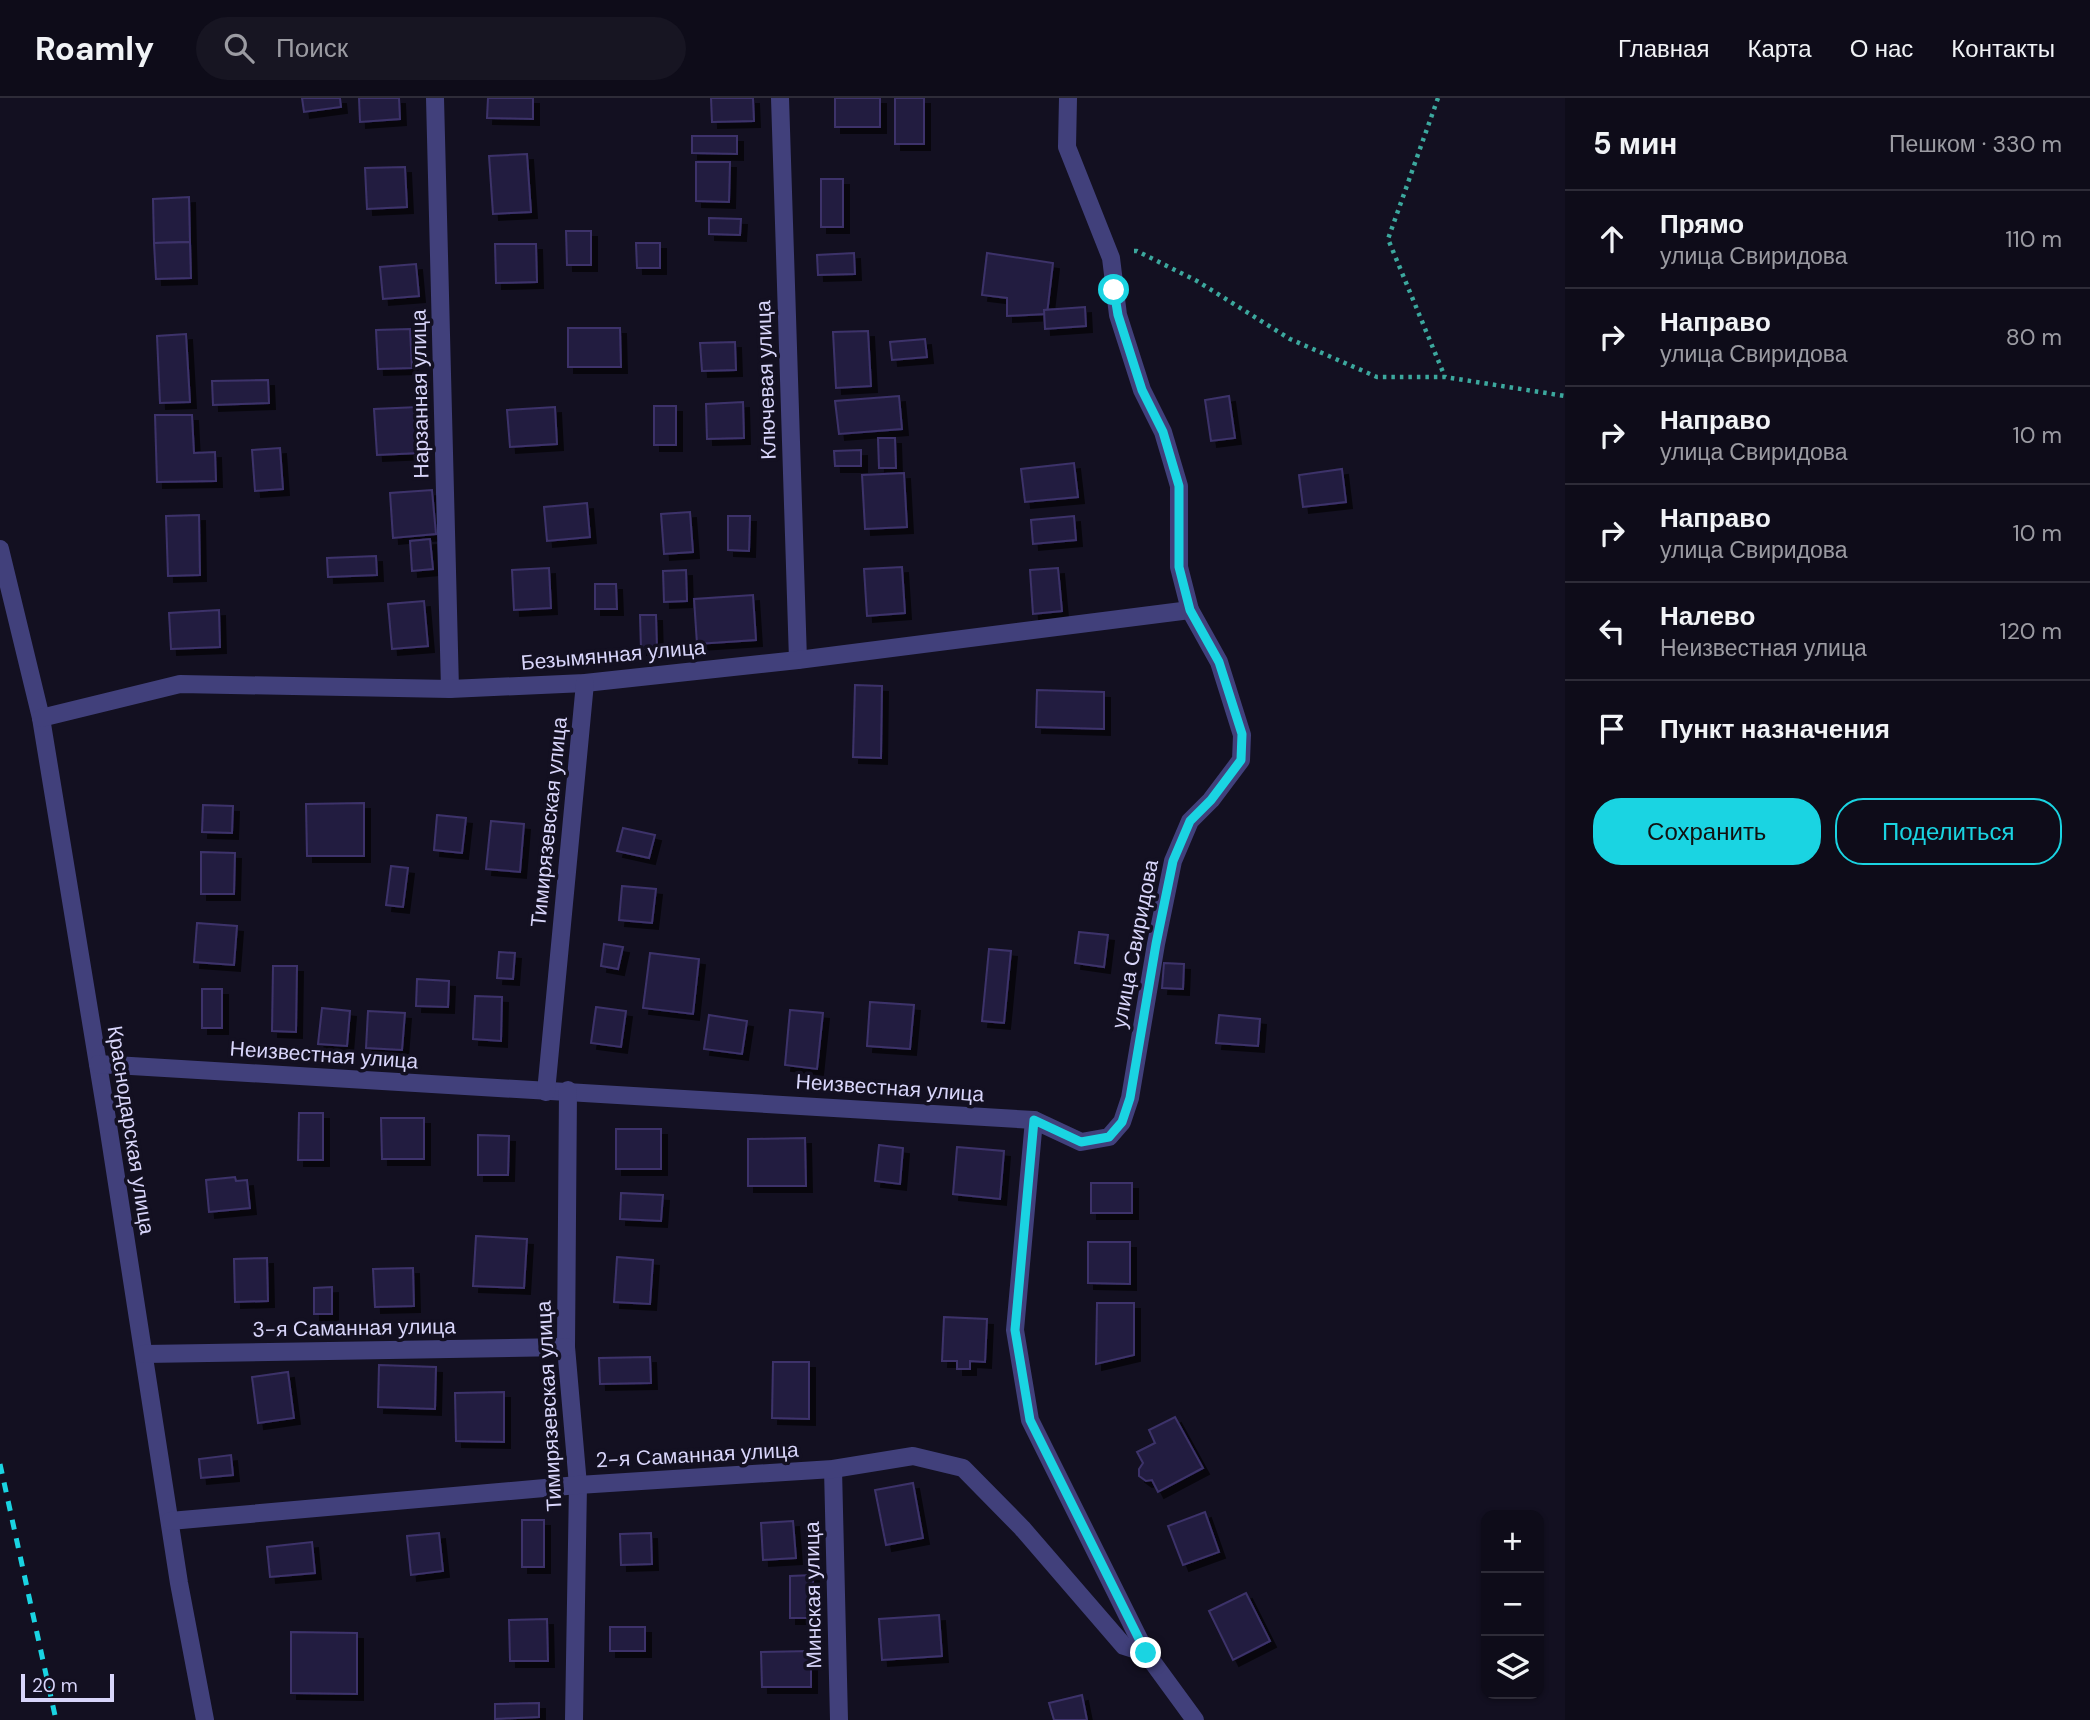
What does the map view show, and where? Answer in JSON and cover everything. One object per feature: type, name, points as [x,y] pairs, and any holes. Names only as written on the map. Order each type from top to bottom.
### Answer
[{"type":"street","name":"Нарзанная улица","points":[[435,98],[450,689]]},
{"type":"street","name":"Ключевая улица","points":[[780,98],[798,660]]},
{"type":"street","name":"улица Свиридова","points":[[1034,1120],[1081,1142],[1109,1137],[1122,1122],[1130,1098],[1173,861],[1190,821],[1211,800],[1241,760],[1242,734],[1219,662],[1190,610],[1179,567],[1179,486],[1163,432],[1142,390],[1118,315],[1111,258],[1068,147],[1068,98]]},
{"type":"street","name":"Краснодарская улица","points":[[0,549],[41,718],[170,1521],[205,1720]]},
{"type":"street","name":"Безымянная улица","points":[[41,718],[180,684],[450,689],[586,683],[798,660],[1190,610]]},
{"type":"street","name":"Тимирязевская улица","points":[[546,1092],[586,683]]},
{"type":"street","name":"Неизвестная улица","points":[[98,1063],[1034,1120]]},
{"type":"street","name":"Тимирязевская улица","points":[[568,1090],[566,1347],[578,1485],[574,1720]]},
{"type":"street","points":[[1034,1120],[1015,1330],[1030,1420],[1146,1653],[1195,1720]]},
{"type":"street","name":"3-я Саманная улица","points":[[144,1354],[566,1347]]},
{"type":"street","name":"2-я Саманная улица","points":[[170,1521],[578,1485],[833,1469],[913,1456],[963,1468],[1022,1528],[1124,1646],[1146,1653]]},
{"type":"street","name":"Минская улица","points":[[833,1469],[839,1720]]},
{"type":"path","points":[[1438,98],[1388,239],[1445,377]]},
{"type":"path","points":[[1111,258],[1137,251],[1198,281],[1290,338],[1377,377],[1445,377],[1565,397]]},
{"type":"building","points":[[302,98],[340,98],[341,107],[304,112]]},
{"type":"building","points":[[359,98],[399,98],[400,119],[360,122]]},
{"type":"building","points":[[488,98],[533,98],[533,119],[487,118]]},
{"type":"building","points":[[711,98],[753,98],[754,121],[712,122]]},
{"type":"building","points":[[835,98],[880,98],[880,127],[835,127]]},
{"type":"building","points":[[895,98],[924,98],[924,144],[895,144]]},
{"type":"building","points":[[692,136],[737,136],[737,154],[692,153]]},
{"type":"building","points":[[527,154],[531,212],[493,214],[489,156]]},
{"type":"building","points":[[696,162],[730,162],[729,202],[696,201]]},
{"type":"building","points":[[405,167],[407,207],[367,209],[365,168]]},
{"type":"building","points":[[821,179],[843,179],[843,227],[821,227]]},
{"type":"building","points":[[189,197],[190,242],[154,243],[153,199]]},
{"type":"building","points":[[709,218],[741,219],[740,235],[709,234]]},
{"type":"building","points":[[566,231],[591,231],[591,265],[567,265]]},
{"type":"building","points":[[190,242],[191,278],[156,279],[154,243]]},
{"type":"building","points":[[636,243],[660,243],[660,268],[637,268]]},
{"type":"building","points":[[495,244],[536,244],[537,282],[496,283]]},
{"type":"building","points":[[854,253],[855,274],[818,275],[817,255]]},
{"type":"building","points":[[987,253],[1053,263],[1047,314],[1007,316],[1007,298],[982,295]]},
{"type":"building","points":[[416,264],[419,296],[383,299],[380,267]]},
{"type":"building","points":[[1085,307],[1086,326],[1045,329],[1044,310]]},
{"type":"building","points":[[568,328],[620,328],[621,367],[568,367]]},
{"type":"building","points":[[410,329],[412,368],[378,369],[376,330]]},
{"type":"building","points":[[868,331],[871,386],[836,388],[833,332]]},
{"type":"building","points":[[186,334],[190,402],[160,403],[157,336]]},
{"type":"building","points":[[925,339],[927,357],[892,360],[890,342]]},
{"type":"building","points":[[735,342],[736,370],[702,371],[700,343]]},
{"type":"building","points":[[268,380],[269,403],[213,405],[212,381]]},
{"type":"building","points":[[899,396],[902,429],[839,434],[835,401]]},
{"type":"building","points":[[1229,396],[1235,438],[1211,441],[1205,400]]},
{"type":"building","points":[[743,402],[744,438],[707,439],[706,404]]},
{"type":"building","points":[[654,406],[676,406],[676,445],[654,445]]},
{"type":"building","points":[[418,407],[421,453],[377,455],[374,409]]},
{"type":"building","points":[[555,407],[557,444],[510,447],[507,410]]},
{"type":"building","points":[[155,415],[192,415],[194,453],[215,452],[216,481],[157,482]]},
{"type":"building","points":[[878,438],[895,438],[896,468],[879,468]]},
{"type":"building","points":[[280,448],[283,489],[255,491],[252,450]]},
{"type":"building","points":[[861,450],[861,466],[835,466],[834,451]]},
{"type":"building","points":[[1074,463],[1078,497],[1025,502],[1021,469]]},
{"type":"building","points":[[1342,469],[1346,502],[1303,507],[1299,475]]},
{"type":"building","points":[[904,473],[907,527],[865,529],[862,475]]},
{"type":"building","points":[[432,490],[436,534],[393,538],[390,493]]},
{"type":"building","points":[[587,503],[590,537],[547,541],[544,507]]},
{"type":"building","points":[[690,512],[693,552],[664,554],[661,514]]},
{"type":"building","points":[[199,515],[200,575],[168,576],[166,516]]},
{"type":"building","points":[[728,516],[750,516],[749,551],[728,550]]},
{"type":"building","points":[[1074,516],[1076,540],[1033,544],[1031,520]]},
{"type":"building","points":[[430,539],[433,569],[412,571],[410,541]]},
{"type":"building","points":[[376,556],[377,575],[328,577],[327,558]]},
{"type":"building","points":[[902,567],[905,613],[867,616],[864,569]]},
{"type":"building","points":[[549,568],[551,608],[514,610],[512,570]]},
{"type":"building","points":[[1058,568],[1062,611],[1033,614],[1030,570]]},
{"type":"building","points":[[686,570],[687,601],[664,602],[663,571]]},
{"type":"building","points":[[595,584],[616,584],[617,609],[595,609]]},
{"type":"building","points":[[753,595],[756,640],[697,644],[694,599]]},
{"type":"building","points":[[424,601],[428,646],[392,649],[388,604]]},
{"type":"building","points":[[219,610],[220,647],[171,649],[169,613]]},
{"type":"building","points":[[640,615],[656,615],[657,649],[641,649]]},
{"type":"building","points":[[855,685],[882,686],[881,758],[853,757]]},
{"type":"building","points":[[1037,690],[1104,692],[1104,729],[1036,727]]},
{"type":"building","points":[[364,803],[364,856],[307,856],[306,804]]},
{"type":"building","points":[[203,805],[233,806],[232,833],[202,832]]},
{"type":"building","points":[[437,815],[466,818],[462,853],[434,850]]},
{"type":"building","points":[[491,821],[524,824],[520,872],[486,869]]},
{"type":"building","points":[[623,828],[655,835],[649,858],[617,851]]},
{"type":"building","points":[[201,852],[235,853],[234,894],[201,894]]},
{"type":"building","points":[[391,866],[408,868],[403,907],[386,905]]},
{"type":"building","points":[[622,886],[656,889],[652,923],[619,920]]},
{"type":"building","points":[[197,923],[237,926],[234,965],[194,962]]},
{"type":"building","points":[[1079,932],[1108,935],[1104,967],[1075,963]]},
{"type":"building","points":[[604,944],[623,947],[618,969],[601,966]]},
{"type":"building","points":[[989,949],[1011,951],[1004,1023],[982,1021]]},
{"type":"building","points":[[499,952],[515,953],[513,979],[497,978]]},
{"type":"building","points":[[650,953],[699,959],[693,1014],[643,1008]]},
{"type":"building","points":[[1164,963],[1184,964],[1183,989],[1162,988]]},
{"type":"building","points":[[273,966],[297,966],[296,1032],[272,1031]]},
{"type":"building","points":[[417,979],[449,981],[448,1007],[416,1006]]},
{"type":"building","points":[[202,989],[222,989],[222,1028],[202,1028]]},
{"type":"building","points":[[475,996],[502,997],[501,1041],[473,1039]]},
{"type":"building","points":[[870,1002],[914,1005],[910,1049],[867,1046]]},
{"type":"building","points":[[596,1007],[626,1011],[621,1047],[591,1043]]},
{"type":"building","points":[[322,1008],[350,1011],[347,1046],[318,1044]]},
{"type":"building","points":[[790,1010],[823,1013],[817,1069],[785,1065]]},
{"type":"building","points":[[368,1011],[405,1013],[402,1050],[366,1048]]},
{"type":"building","points":[[709,1015],[747,1021],[742,1054],[704,1049]]},
{"type":"building","points":[[1219,1015],[1260,1019],[1258,1046],[1216,1043]]},
{"type":"building","points":[[299,1113],[323,1113],[323,1160],[298,1160]]},
{"type":"building","points":[[381,1118],[424,1118],[424,1159],[382,1159]]},
{"type":"building","points":[[616,1129],[661,1129],[661,1169],[616,1169]]},
{"type":"building","points":[[478,1135],[509,1136],[508,1175],[478,1175]]},
{"type":"building","points":[[805,1138],[806,1186],[748,1186],[748,1139]]},
{"type":"building","points":[[879,1145],[903,1148],[900,1184],[875,1181]]},
{"type":"building","points":[[957,1147],[1004,1151],[1000,1199],[953,1194]]},
{"type":"building","points":[[235,1177],[236,1181],[247,1180],[250,1208],[209,1212],[206,1180]]},
{"type":"building","points":[[1091,1183],[1132,1183],[1132,1213],[1091,1213]]},
{"type":"building","points":[[621,1193],[663,1195],[661,1221],[620,1219]]},
{"type":"building","points":[[476,1236],[527,1239],[524,1288],[473,1286]]},
{"type":"building","points":[[1088,1242],[1130,1242],[1130,1284],[1088,1283]]},
{"type":"building","points":[[617,1257],[653,1260],[650,1304],[614,1302]]},
{"type":"building","points":[[267,1258],[268,1301],[235,1302],[234,1259]]},
{"type":"building","points":[[413,1268],[414,1306],[375,1307],[373,1269]]},
{"type":"building","points":[[332,1287],[332,1314],[314,1314],[314,1288]]},
{"type":"building","points":[[1097,1303],[1134,1303],[1134,1355],[1096,1364]]},
{"type":"building","points":[[944,1317],[987,1319],[985,1362],[970,1361],[970,1369],[957,1369],[957,1361],[942,1361]]},
{"type":"building","points":[[650,1357],[651,1383],[600,1384],[599,1358]]},
{"type":"building","points":[[773,1362],[809,1362],[809,1419],[772,1418]]},
{"type":"building","points":[[379,1365],[436,1367],[435,1409],[378,1407]]},
{"type":"building","points":[[288,1372],[294,1418],[258,1423],[252,1377]]},
{"type":"building","points":[[504,1392],[504,1442],[456,1441],[455,1393]]},
{"type":"building","points":[[1175,1417],[1203,1468],[1158,1492],[1152,1480],[1146,1481],[1139,1476],[1143,1463],[1137,1452],[1155,1443],[1149,1430]]},
{"type":"building","points":[[231,1455],[233,1475],[201,1478],[199,1459]]},
{"type":"building","points":[[913,1483],[923,1538],[886,1545],[875,1490]]},
{"type":"building","points":[[1205,1512],[1219,1552],[1183,1565],[1168,1526]]},
{"type":"building","points":[[522,1520],[544,1520],[544,1567],[522,1567]]},
{"type":"building","points":[[793,1521],[796,1558],[763,1560],[761,1523]]},
{"type":"building","points":[[439,1533],[443,1571],[411,1575],[407,1536]]},
{"type":"building","points":[[651,1533],[652,1564],[621,1565],[620,1534]]},
{"type":"building","points":[[312,1542],[315,1573],[270,1577],[267,1547]]},
{"type":"building","points":[[813,1575],[813,1618],[790,1618],[790,1576]]},
{"type":"building","points":[[1246,1593],[1270,1641],[1233,1660],[1209,1611]]},
{"type":"building","points":[[939,1615],[942,1656],[882,1660],[879,1619]]},
{"type":"building","points":[[547,1619],[548,1661],[510,1661],[509,1620]]},
{"type":"building","points":[[610,1627],[645,1627],[645,1651],[610,1651]]},
{"type":"building","points":[[291,1632],[357,1633],[357,1694],[291,1693]]},
{"type":"building","points":[[811,1651],[811,1687],[762,1687],[761,1652]]},
{"type":"building","points":[[1082,1695],[1087,1720],[1054,1720],[1049,1703]]},
{"type":"building","points":[[539,1703],[539,1717],[495,1719],[495,1704]]},
{"type":"railway","points":[[0,1464],[56,1720]]},
{"type":"route","points":[[1114,290],[1118,315],[1142,390],[1163,432],[1179,486],[1179,567],[1190,610],[1219,662],[1242,734],[1241,760],[1211,800],[1190,821],[1173,861],[1130,1098],[1122,1122],[1109,1137],[1081,1142],[1034,1120],[1015,1330],[1030,1420],[1146,1653]]}]
